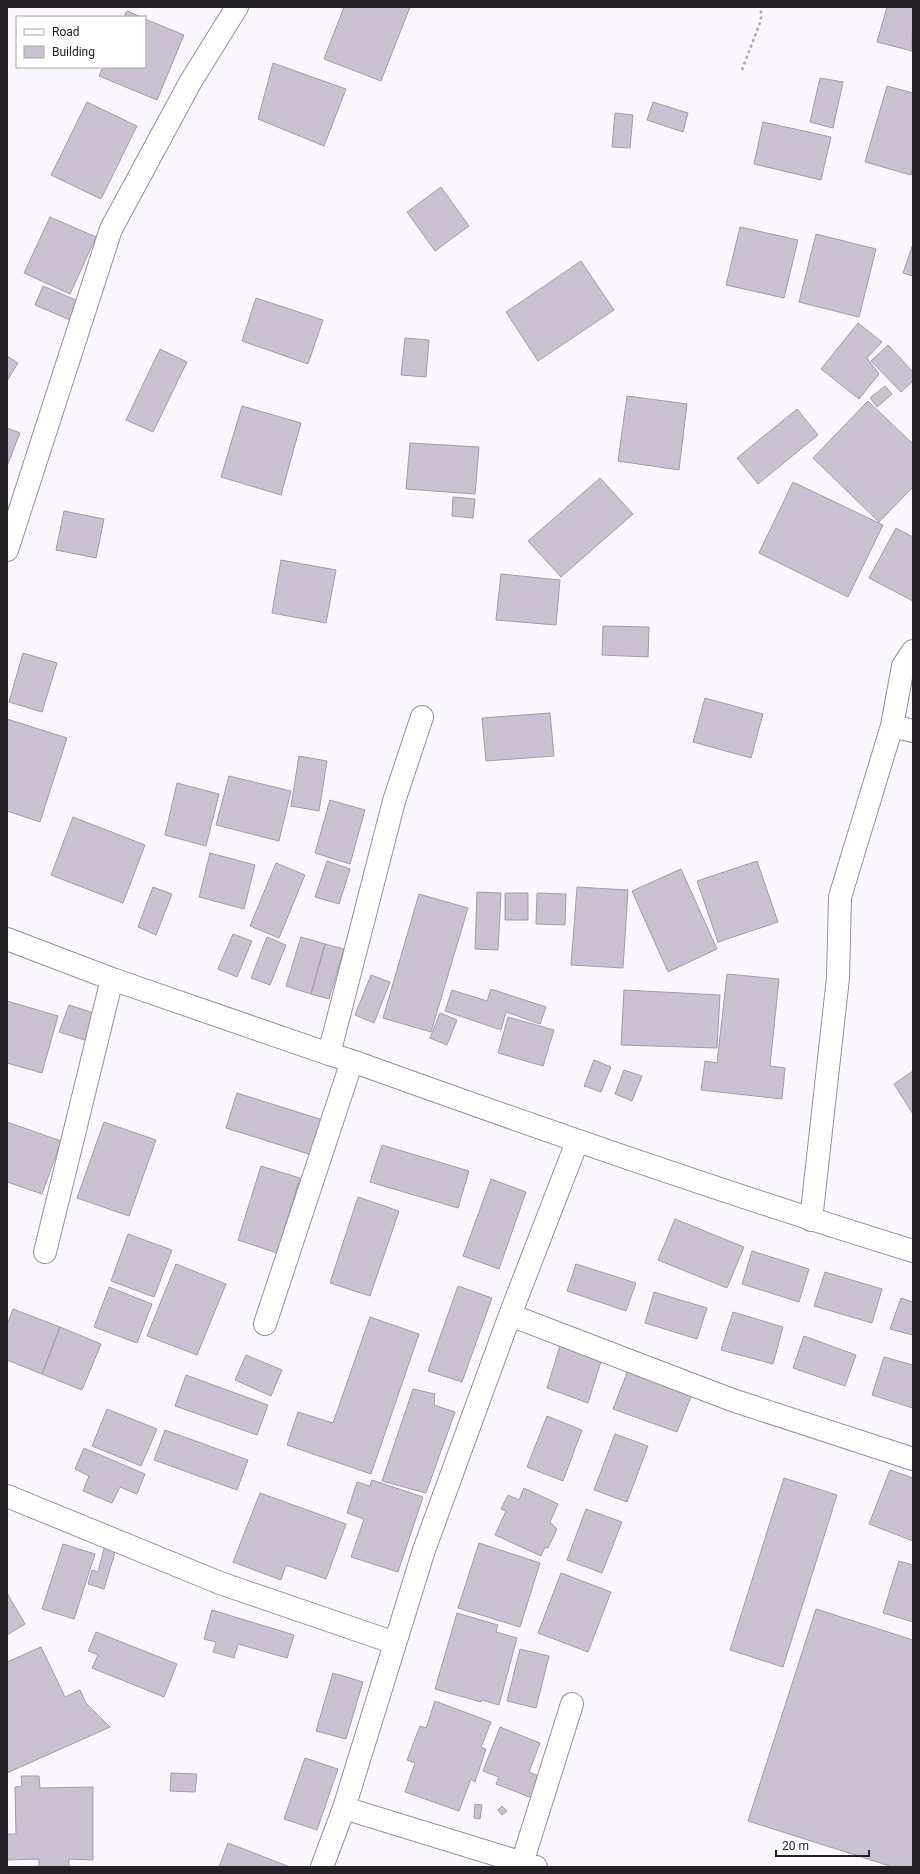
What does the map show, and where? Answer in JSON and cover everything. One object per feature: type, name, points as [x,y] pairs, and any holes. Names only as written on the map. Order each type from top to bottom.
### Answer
[{"type":"street","points":[[7,550],[111,229],[191,81],[237,7]]},
{"type":"street","points":[[811,1220],[838,978],[840,897],[892,726],[903,666],[913,651]]},
{"type":"street","points":[[329,1054],[394,800],[422,717]]},
{"type":"street","points":[[892,726],[913,731]]},
{"type":"street","points":[[7,939],[112,979],[329,1054],[352,1060],[577,1142],[811,1220],[913,1251]]},
{"type":"street","points":[[45,1252],[112,979]]},
{"type":"street","points":[[265,1324],[352,1060]]},
{"type":"street","points":[[322,1867],[344,1808],[424,1550],[510,1315],[577,1142]]},
{"type":"street","points":[[510,1315],[732,1400],[913,1459]]},
{"type":"street","points":[[7,1496],[220,1583],[395,1643]]},
{"type":"street","points":[[344,1808],[529,1865],[572,1704]]},
{"type":"path","points":[[742,70],[761,20],[761,7]]},
{"type":"building","points":[[344,7],[410,7],[381,81],[324,59]]},
{"type":"building","points":[[887,7],[913,7],[912,51],[877,42]]},
{"type":"building","points":[[127,11],[139,16],[124,16]]},
{"type":"building","points":[[146,19],[184,35],[157,100],[99,76],[103,68],[146,68]]},
{"type":"building","points":[[273,63],[346,89],[324,146],[258,119]]},
{"type":"building","points":[[820,78],[843,82],[833,128],[810,122]]},
{"type":"building","points":[[887,86],[913,93],[913,167],[911,175],[865,162]]},
{"type":"building","points":[[87,102],[137,126],[101,199],[51,175]]},
{"type":"building","points":[[653,102],[688,113],[683,132],[647,120]]},
{"type":"building","points":[[615,113],[633,115],[630,148],[612,147]]},
{"type":"building","points":[[763,122],[831,137],[821,180],[754,164]]},
{"type":"building","points":[[441,187],[469,226],[435,251],[407,212]]},
{"type":"building","points":[[50,217],[96,237],[70,294],[24,273]]},
{"type":"building","points":[[740,227],[798,240],[784,298],[726,285]]},
{"type":"building","points":[[816,234],[876,249],[859,317],[799,302]]},
{"type":"building","points":[[913,244],[913,276],[903,273]]},
{"type":"building","points":[[581,261],[614,310],[538,361],[506,312]]},
{"type":"building","points":[[43,286],[78,301],[70,320],[35,305]]},
{"type":"building","points":[[256,298],[323,320],[308,364],[242,341]]},
{"type":"building","points":[[858,323],[882,342],[867,358],[879,374],[859,399],[821,369]]},
{"type":"building","points":[[405,338],[429,340],[426,377],[401,375]]},
{"type":"building","points":[[888,345],[913,372],[913,381],[901,392],[871,361]]},
{"type":"building","points":[[160,349],[187,362],[153,432],[126,420]]},
{"type":"building","points":[[7,356],[18,363],[7,381]]},
{"type":"building","points":[[885,386],[892,394],[877,407],[870,398]]},
{"type":"building","points":[[627,396],[687,404],[679,470],[618,461]]},
{"type":"building","points":[[868,401],[913,444],[913,487],[879,522],[813,458]]},
{"type":"building","points":[[242,406],[301,423],[281,495],[221,477]]},
{"type":"building","points":[[797,409],[818,435],[758,484],[737,458]]},
{"type":"building","points":[[7,428],[20,433],[7,466]]},
{"type":"building","points":[[410,443],[479,447],[475,494],[406,489]]},
{"type":"building","points":[[600,478],[633,514],[561,577],[528,541]]},
{"type":"building","points":[[793,482],[883,525],[848,597],[759,553]]},
{"type":"building","points":[[453,497],[475,499],[473,518],[452,516]]},
{"type":"building","points":[[64,511],[104,519],[96,558],[56,550]]},
{"type":"building","points":[[896,528],[913,537],[913,601],[869,578]]},
{"type":"building","points":[[281,560],[336,570],[326,623],[272,613]]},
{"type":"building","points":[[501,574],[560,580],[556,625],[496,620]]},
{"type":"building","points":[[603,626],[649,627],[648,657],[602,655]]},
{"type":"building","points":[[23,653],[57,663],[42,712],[9,702]]},
{"type":"building","points":[[705,698],[763,714],[751,758],[693,742]]},
{"type":"building","points":[[550,713],[554,756],[486,761],[482,718]]},
{"type":"building","points":[[7,719],[67,738],[40,822],[7,811]]},
{"type":"building","points":[[299,756],[327,761],[319,811],[291,806]]},
{"type":"building","points":[[229,776],[291,791],[279,841],[216,825]]},
{"type":"building","points":[[177,783],[219,794],[206,846],[165,835]]},
{"type":"building","points":[[330,800],[365,810],[350,864],[315,853]]},
{"type":"building","points":[[73,817],[145,845],[123,903],[51,875]]},
{"type":"building","points":[[210,853],[255,865],[244,909],[199,897]]},
{"type":"building","points":[[327,861],[350,869],[339,904],[315,897]]},
{"type":"building","points":[[757,861],[778,922],[718,942],[697,881]]},
{"type":"building","points":[[276,863],[305,875],[279,938],[250,926]]},
{"type":"building","points":[[681,869],[717,949],[668,972],[632,891]]},
{"type":"building","points":[[153,887],[172,894],[156,935],[138,927]]},
{"type":"building","points":[[577,887],[628,890],[623,968],[571,965]]},
{"type":"building","points":[[477,892],[501,893],[498,950],[475,949]]},
{"type":"building","points":[[505,893],[528,893],[528,920],[505,920]]},
{"type":"building","points":[[537,893],[566,894],[565,925],[536,924]]},
{"type":"building","points":[[419,894],[468,908],[431,1032],[383,1018]]},
{"type":"building","points":[[233,934],[252,941],[237,977],[218,969]]},
{"type":"building","points":[[267,937],[286,945],[270,985],[251,978]]},
{"type":"building","points":[[301,937],[325,944],[311,994],[286,986]]},
{"type":"building","points":[[325,944],[344,949],[329,999],[311,994]]},
{"type":"building","points":[[727,974],[779,979],[770,1066],[785,1068],[782,1099],[701,1090],[705,1061],[717,1063]]},
{"type":"building","points":[[371,975],[390,982],[374,1023],[355,1015]]},
{"type":"building","points":[[491,989],[546,1007],[540,1024],[506,1012],[501,1030],[445,1011],[452,990],[487,1001]]},
{"type":"building","points":[[624,990],[720,995],[717,1048],[621,1045]]},
{"type":"building","points":[[7,1001],[58,1016],[42,1073],[7,1063]]},
{"type":"building","points":[[69,1005],[100,1015],[91,1042],[59,1032]]},
{"type":"building","points":[[440,1013],[457,1020],[447,1045],[430,1038]]},
{"type":"building","points":[[508,1017],[554,1030],[543,1066],[498,1053]]},
{"type":"building","points":[[594,1060],[611,1067],[601,1092],[584,1086]]},
{"type":"building","points":[[624,1070],[642,1076],[632,1101],[615,1094]]},
{"type":"building","points":[[913,1071],[913,1114],[894,1084]]},
{"type":"building","points":[[237,1093],[326,1121],[315,1156],[226,1128]]},
{"type":"building","points":[[7,1122],[61,1141],[42,1194],[7,1182]]},
{"type":"building","points":[[104,1122],[156,1140],[129,1216],[77,1198]]},
{"type":"building","points":[[382,1145],[469,1171],[458,1208],[370,1182]]},
{"type":"building","points":[[261,1166],[300,1178],[277,1253],[238,1240]]},
{"type":"building","points":[[491,1179],[526,1192],[499,1269],[463,1256]]},
{"type":"building","points":[[358,1197],[399,1211],[370,1296],[330,1283]]},
{"type":"building","points":[[675,1219],[744,1247],[727,1288],[658,1260]]},
{"type":"building","points":[[128,1234],[172,1250],[154,1297],[111,1281]]},
{"type":"building","points":[[752,1251],[809,1269],[799,1302],[742,1284]]},
{"type":"building","points":[[176,1264],[226,1284],[197,1355],[147,1336]]},
{"type":"building","points":[[576,1264],[636,1283],[626,1311],[567,1291]]},
{"type":"building","points":[[825,1272],[882,1289],[872,1323],[814,1306]]},
{"type":"building","points":[[458,1286],[492,1298],[462,1382],[428,1371]]},
{"type":"building","points":[[109,1287],[152,1304],[137,1343],[94,1327]]},
{"type":"building","points":[[654,1292],[707,1308],[697,1339],[645,1323]]},
{"type":"building","points":[[901,1298],[913,1302],[913,1335],[890,1329]]},
{"type":"building","points":[[13,1309],[60,1327],[42,1374],[7,1360],[7,1325]]},
{"type":"building","points":[[733,1312],[783,1327],[773,1364],[721,1350]]},
{"type":"building","points":[[370,1317],[419,1334],[371,1474],[287,1445],[298,1412],[333,1423]]},
{"type":"building","points":[[60,1327],[101,1344],[82,1390],[42,1374]]},
{"type":"building","points":[[804,1336],[856,1355],[845,1386],[793,1368]]},
{"type":"building","points":[[562,1339],[604,1352],[588,1403],[547,1388]]},
{"type":"building","points":[[246,1355],[282,1370],[271,1396],[235,1380]]},
{"type":"building","points":[[884,1357],[913,1365],[913,1408],[872,1395]]},
{"type":"building","points":[[630,1365],[694,1389],[677,1432],[613,1409]]},
{"type":"building","points":[[186,1375],[268,1405],[257,1435],[175,1406]]},
{"type":"building","points":[[413,1389],[435,1394],[434,1405],[455,1412],[426,1493],[382,1481]]},
{"type":"building","points":[[107,1409],[157,1429],[141,1466],[92,1446]]},
{"type":"building","points":[[547,1416],[582,1430],[563,1481],[527,1467]]},
{"type":"building","points":[[165,1430],[248,1460],[237,1490],[154,1460]]},
{"type":"building","points":[[615,1434],[648,1446],[627,1502],[594,1490]]},
{"type":"building","points":[[84,1448],[145,1474],[137,1494],[120,1487],[112,1503],[83,1491],[89,1476],[75,1469]]},
{"type":"building","points":[[890,1470],[913,1478],[913,1541],[869,1524]]},
{"type":"building","points":[[784,1478],[837,1495],[783,1667],[730,1650]]},
{"type":"building","points":[[372,1480],[423,1497],[398,1572],[351,1557],[364,1519],[347,1513],[357,1482],[370,1486]]},
{"type":"building","points":[[524,1488],[558,1504],[550,1522],[557,1529],[548,1548],[545,1547],[541,1556],[495,1535],[506,1511],[501,1509],[508,1495],[519,1500]]},
{"type":"building","points":[[260,1493],[346,1524],[326,1579],[286,1565],[281,1580],[233,1562]]},
{"type":"building","points":[[586,1509],[622,1522],[602,1573],[567,1560]]},
{"type":"building","points":[[479,1543],[540,1563],[520,1627],[458,1608]]},
{"type":"building","points":[[63,1544],[95,1554],[74,1619],[42,1609]]},
{"type":"building","points":[[105,1545],[116,1549],[104,1589],[88,1584],[92,1570],[98,1572]]},
{"type":"building","points":[[899,1561],[913,1565],[913,1622],[883,1613]]},
{"type":"building","points":[[561,1573],[611,1592],[588,1652],[538,1633]]},
{"type":"building","points":[[7,1593],[25,1624],[7,1635]]},
{"type":"building","points":[[816,1609],[913,1640],[913,1867],[893,1867],[748,1821]]},
{"type":"building","points":[[212,1610],[294,1635],[287,1658],[238,1644],[234,1658],[213,1652],[216,1642],[204,1639]]},
{"type":"building","points":[[457,1613],[498,1625],[496,1632],[517,1638],[499,1705],[482,1700],[481,1702],[435,1689]]},
{"type":"building","points":[[96,1632],[177,1664],[164,1697],[92,1668],[98,1655],[88,1651]]},
{"type":"building","points":[[41,1647],[65,1697],[80,1690],[86,1703],[110,1727],[7,1773],[7,1662]]},
{"type":"building","points":[[520,1649],[549,1656],[536,1708],[507,1701]]},
{"type":"building","points":[[333,1673],[363,1682],[346,1739],[316,1731]]},
{"type":"building","points":[[435,1701],[491,1722],[481,1747],[486,1749],[475,1782],[471,1779],[459,1811],[405,1792],[415,1763],[407,1760],[420,1726],[426,1728]]},
{"type":"building","points":[[500,1727],[540,1743],[529,1772],[541,1777],[532,1798],[496,1784],[499,1777],[483,1771]]},
{"type":"building","points":[[305,1758],[338,1769],[317,1830],[284,1819]]},
{"type":"building","points":[[171,1773],[197,1774],[195,1792],[170,1791]]},
{"type":"building","points":[[21,1776],[39,1776],[40,1788],[93,1787],[93,1860],[69,1859],[69,1867],[39,1867],[39,1859],[7,1860],[7,1834],[16,1834],[15,1787],[22,1786]]},
{"type":"building","points":[[475,1804],[482,1805],[480,1819],[474,1818]]},
{"type":"building","points":[[502,1806],[507,1811],[502,1815],[498,1810]]},
{"type":"building","points":[[228,1843],[290,1867],[219,1867]]}]
